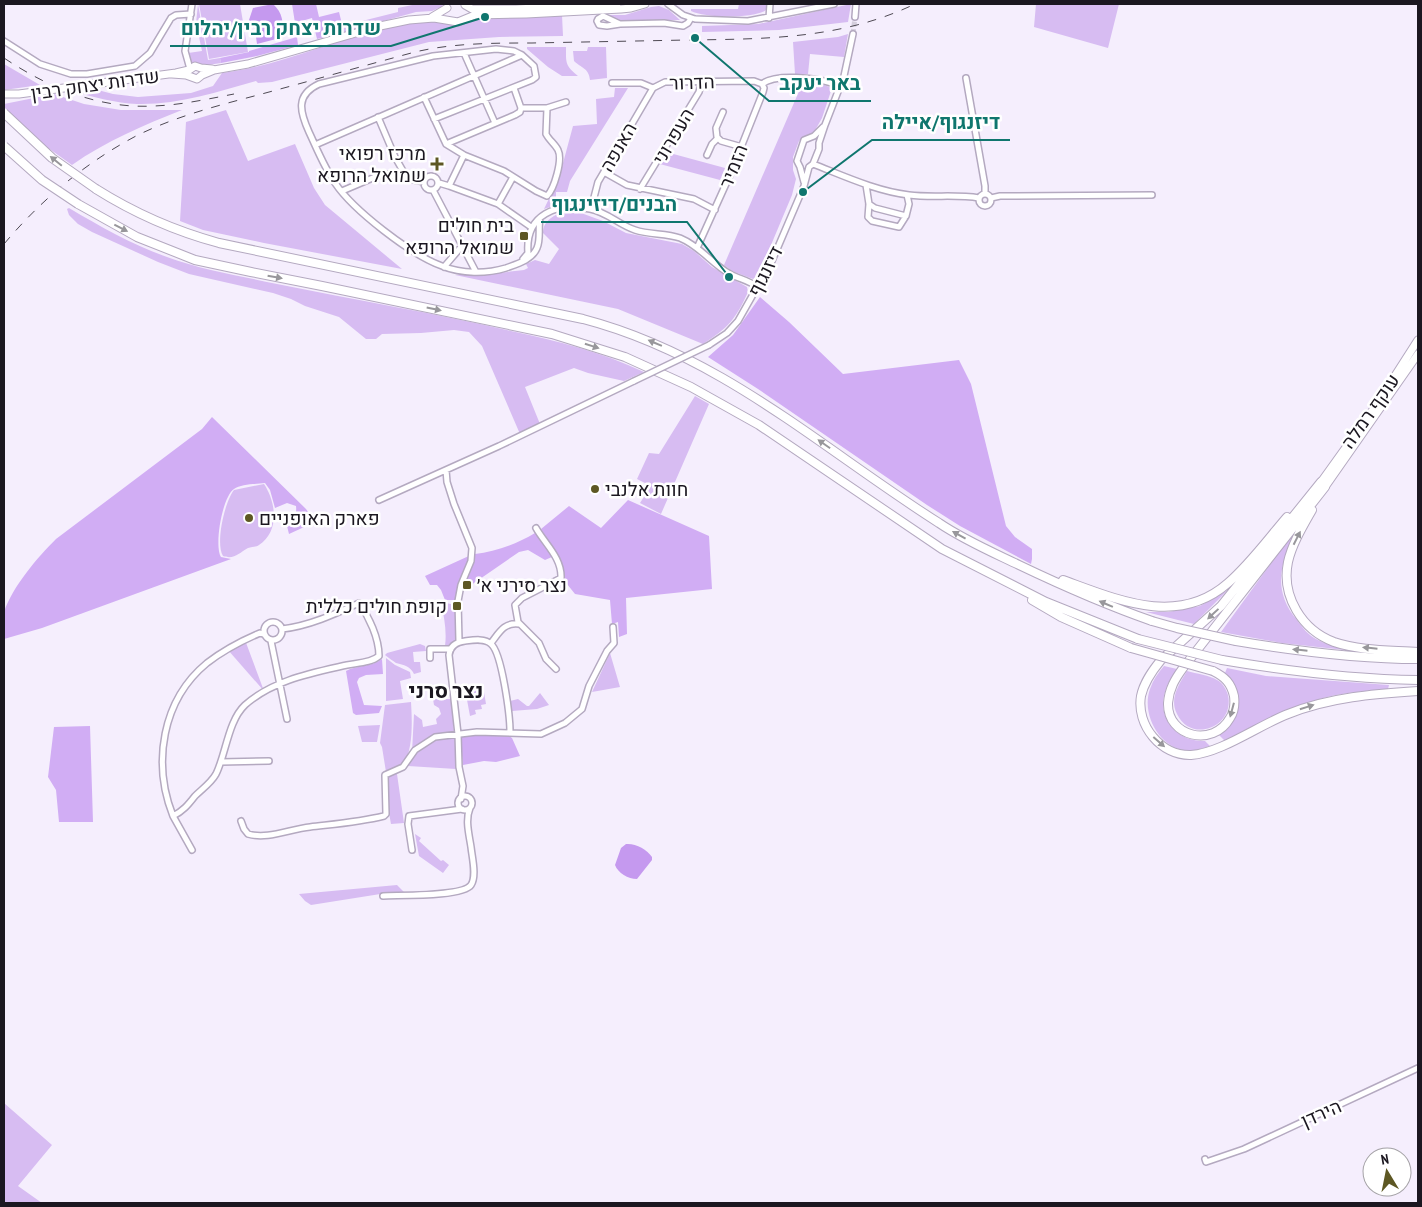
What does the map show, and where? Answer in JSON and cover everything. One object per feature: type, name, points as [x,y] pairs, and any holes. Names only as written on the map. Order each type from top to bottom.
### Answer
[{"type":"highway","points":[[4,113],[52,158],[96,189],[148,218],[192,236],[583,319],[652,342],[686,358],[746,392],[940,524],[1015,563],[1124,612],[1185,630],[1278,648],[1375,658],[1418,659]]},
{"type":"highway","points":[[4,146],[42,180],[78,204],[137,237],[195,260],[552,334],[625,357],[685,384],[780,439],[929,542],[1014,587],[1067,611],[1138,638],[1222,660],[1290,672],[1361,679],[1418,680]]},
{"type":"highway","points":[[1015,563],[1099,593],[1144,605],[1170,607],[1193,604],[1215,593],[1236,576],[1292,512],[1323,484]]},
{"type":"highway","points":[[1014,587],[1043,608],[1131,648],[1213,671],[1222,676],[1229,682],[1232,690],[1234,699],[1232,715],[1222,729],[1207,736],[1194,736],[1178,727],[1173,720],[1168,704],[1171,686],[1183,668],[1323,484]]},
{"type":"highway","points":[[1323,484],[1296,539],[1288,562],[1287,581],[1296,611],[1304,621],[1322,636],[1335,642],[1371,648],[1418,652]]},
{"type":"highway","points":[[1323,484],[1222,606],[1153,669],[1143,688],[1141,697],[1140,706],[1144,723],[1154,739],[1171,751],[1188,755],[1199,754],[1224,745],[1308,706],[1355,696],[1418,691]]},
{"type":"main road","points":[[465,5],[472,9],[516,9],[618,4]]},
{"type":"main road","points":[[464,19],[475,14],[526,14],[615,9],[631,8],[645,4]]},
{"type":"main road","points":[[449,5],[446,14],[451,20]]},
{"type":"main road","name":"שדרות יצחק רבין","points":[[430,18],[441,13],[449,5]]},
{"type":"main road","points":[[464,19],[467,13],[465,5]]},
{"type":"main road","name":"שדרות יצחק רבין","points":[[4,94],[19,94],[218,69],[248,64],[387,24],[430,18],[458,22],[464,19]]},
{"type":"main road","name":"שדרות יצחק רבין","points":[[4,99],[19,94]]},
{"type":"main road","name":"עוקף רמלה","points":[[1323,484],[1418,340]]},
{"type":"main road","name":"עוקף רמלה","points":[[1323,484],[1418,354]]},
{"type":"street","points":[[192,4],[185,50],[194,71]]},
{"type":"street","points":[[769,18],[770,4]]},
{"type":"street","points":[[671,5],[691,18],[748,21],[834,4]]},
{"type":"street","points":[[855,17],[856,4]]},
{"type":"street","points":[[4,41],[40,64],[71,74],[87,74],[135,66],[150,53],[171,18],[176,15],[191,14]]},
{"type":"street","points":[[620,24],[683,26],[691,18]]},
{"type":"street","points":[[819,144],[844,76],[853,34]]},
{"type":"street","points":[[434,119],[532,80],[536,77],[534,66],[522,55],[514,51],[496,49],[433,56],[319,84],[312,87],[304,95],[301,110],[328,172],[342,191],[366,215],[411,251],[444,267],[476,272],[499,270],[522,261],[537,248],[540,218]]},
{"type":"street","points":[[464,53],[495,123]]},
{"type":"street","points":[[315,145],[522,55]]},
{"type":"street","name":"הדרור","points":[[612,83],[641,83],[653,88],[665,82],[754,80],[762,84],[770,79],[810,78],[831,83]]},
{"type":"street","points":[[966,78],[985,193]]},
{"type":"street","name":"העפרוני","points":[[640,189],[699,92],[702,81]]},
{"type":"street","name":"הזמיר","points":[[697,248],[742,147],[763,92],[762,84]]},
{"type":"street","points":[[446,144],[520,112],[521,108],[514,88]]},
{"type":"street","name":"האנפה","points":[[591,209],[598,182],[653,88]]},
{"type":"street","points":[[424,97],[446,144],[464,155],[504,171],[545,196],[549,195],[553,188],[559,155],[558,149],[546,134],[547,108]]},
{"type":"street","points":[[521,108],[547,108],[566,102]]},
{"type":"street","points":[[723,112],[716,128],[718,138],[721,141],[742,147]]},
{"type":"street","points":[[378,117],[395,157],[407,178]]},
{"type":"street","points":[[804,186],[797,158],[803,142],[818,134],[825,125]]},
{"type":"street","points":[[707,155],[712,144],[718,138]]},
{"type":"street","points":[[811,138],[816,139],[819,144]]},
{"type":"street","name":"דיזנגוף","points":[[379,500],[547,424],[709,345],[727,333],[738,321],[772,261],[804,186],[819,144]]},
{"type":"street","points":[[449,186],[464,155]]},
{"type":"street","points":[[800,167],[811,166],[866,185],[907,195],[969,196],[979,198]]},
{"type":"street","points":[[604,172],[627,186],[694,199],[715,210]]},
{"type":"street","points":[[342,191],[374,176],[385,174],[424,182]]},
{"type":"street","points":[[433,176],[437,179],[437,188],[433,190],[426,189],[424,182],[426,178],[433,176]]},
{"type":"street","points":[[498,204],[514,177]]},
{"type":"street","points":[[438,184],[449,186],[498,204],[532,227]]},
{"type":"street","points":[[866,185],[869,204],[868,217],[872,221],[899,227],[906,216],[909,204],[907,195]]},
{"type":"street","points":[[433,190],[476,272]]},
{"type":"street","points":[[985,193],[991,198]]},
{"type":"street","points":[[979,198],[985,193]]},
{"type":"street","points":[[991,198],[1000,196],[1152,195]]},
{"type":"street","points":[[979,198],[979,203],[984,206],[989,205],[991,198]]},
{"type":"street","points":[[869,204],[875,208],[906,216]]},
{"type":"street","points":[[522,261],[527,255],[527,244],[532,227],[549,211],[576,208],[591,209],[603,213],[634,230],[681,239],[697,248],[728,273],[757,287]]},
{"type":"street","points":[[444,267],[462,246]]},
{"type":"street","points":[[446,470],[447,482],[454,504],[472,548],[471,561],[459,594],[459,641]]},
{"type":"street","points":[[536,528],[552,552],[561,575],[560,578],[518,602],[515,605],[515,613],[516,620],[539,643],[546,659],[556,669]]},
{"type":"street","points":[[173,816],[184,810],[215,776],[230,733],[244,706],[254,698],[280,683],[368,662],[379,656],[367,615],[358,603],[335,614],[282,629]]},
{"type":"street","points":[[263,634],[266,624],[272,622],[278,624],[282,629]]},
{"type":"street","points":[[491,643],[504,626],[520,625]]},
{"type":"street","points":[[241,821],[248,834],[264,836],[294,829],[368,820],[384,816],[386,814],[385,775],[403,767],[415,750],[428,741],[458,734],[510,732],[545,734],[580,712],[586,702],[589,686],[607,651],[614,643],[613,627]]},
{"type":"street","points":[[263,634],[267,639],[275,640],[280,637],[282,629]]},
{"type":"street","points":[[192,850],[173,816],[166,798],[162,773],[165,733],[168,721],[174,706],[191,680],[206,664],[234,645],[260,633],[263,634]]},
{"type":"street","points":[[271,640],[287,719]]},
{"type":"street","points":[[383,896],[442,893],[468,888],[471,885],[473,875],[468,819],[472,803],[463,786],[459,768],[458,734],[449,655],[454,644],[459,641],[476,640],[491,643],[498,655],[510,732]]},
{"type":"street","points":[[430,658],[430,649],[451,649]]},
{"type":"street","points":[[221,762],[269,761]]},
{"type":"street","points":[[463,786],[460,801],[468,819]]},
{"type":"street","points":[[450,810],[464,797],[469,798]]},
{"type":"street","points":[[412,850],[408,824],[409,816],[470,808]]},
{"type":"street","name":"הירדן","points":[[1224,1157],[1244,1150],[1418,1068]]},
{"type":"shaded area","points":[[198,4],[208,60],[220,58],[221,63],[188,68],[188,53],[202,51],[196,23]]},
{"type":"shaded area","points":[[199,4],[240,4],[248,52],[209,59]]},
{"type":"shaded area","points":[[273,4],[281,14],[283,34],[280,38],[257,44],[255,30],[249,20],[253,8]]},
{"type":"shaded area","points":[[292,4],[316,4],[319,17],[339,12],[344,32],[317,39],[312,18],[295,23]]},
{"type":"shaded area","points":[[417,4],[444,4],[432,11],[416,12],[344,32],[342,26],[398,12],[398,8]]},
{"type":"shaded area","points":[[739,4],[767,4],[766,10],[751,15],[717,16],[691,11],[691,9],[738,9]]},
{"type":"shaded area","points":[[851,4],[848,22],[779,30],[702,32],[702,26],[758,24]]},
{"type":"shaded area","points":[[1036,4],[1119,4],[1108,48],[1034,27]]},
{"type":"shaded area","points":[[659,6],[669,10],[680,20],[616,20],[607,15],[625,15]]},
{"type":"shaded area","points":[[562,15],[563,36],[499,37],[429,42],[272,82],[258,83],[256,81],[182,100],[137,104],[72,91],[94,89],[113,94],[138,97],[191,93],[213,86],[222,73],[261,66],[376,30],[399,25],[468,17]]},
{"type":"shaded area","points":[[848,34],[844,57],[810,54],[808,74],[795,74],[793,42],[838,37]]},
{"type":"shaded area","points":[[297,37],[298,45],[221,63],[220,58],[249,52]]},
{"type":"shaded area","points":[[527,47],[566,47],[567,63],[578,76],[562,76],[548,67]]},
{"type":"shaded area","points":[[588,47],[606,47],[607,78],[590,80],[586,71],[574,61],[573,51],[587,51]]},
{"type":"shaded area","points":[[4,64],[40,85],[4,90]]},
{"type":"shaded area","points":[[803,82],[832,88],[822,118],[813,134],[807,135],[799,141],[793,157],[793,170],[796,179],[792,195],[758,276],[753,279],[732,271],[724,265]]},
{"type":"shaded area","points":[[615,88],[628,88],[570,181],[567,192],[556,192],[556,205],[544,209],[559,178],[573,126],[597,124],[596,99],[614,97]]},
{"type":"shaded area","points":[[54,94],[84,104],[121,110],[182,110],[112,141],[72,165],[44,145],[4,107],[4,104]]},
{"type":"shaded area","points":[[226,110],[248,161],[295,144],[314,188],[325,205],[402,269],[203,230],[180,221],[186,122]]},
{"type":"shaded area","points":[[666,152],[725,168],[720,180],[656,163]]},
{"type":"shaded area","points":[[69,208],[129,241],[194,266],[453,318],[545,339],[596,353],[644,372],[624,381],[574,368],[525,387],[540,424],[520,434],[482,346],[469,332],[454,330],[382,334],[376,339],[366,339],[339,317],[305,306],[291,299],[273,293],[189,274],[158,262],[78,224],[69,215],[67,209]]},
{"type":"shaded area","points":[[560,213],[581,213],[603,221],[626,233],[682,244],[694,251],[712,267],[747,287],[748,292],[730,322],[719,333],[703,344],[618,309],[455,275],[481,275],[524,270],[528,268],[526,264],[535,260],[549,264],[559,249],[543,233],[543,229],[548,220]]},
{"type":"shaded area","points":[[760,297],[843,374],[959,360],[971,384],[1006,526],[1015,537],[1032,549],[1031,564],[960,526],[927,505],[708,357],[733,335]]},
{"type":"shaded area","points":[[695,396],[709,404],[661,514],[640,503],[651,486],[637,479],[649,453],[659,454]]},
{"type":"shaded area","points":[[212,417],[306,509],[315,522],[289,534],[287,526],[294,517],[296,506],[287,503],[275,508],[270,490],[265,483],[237,487],[226,501],[220,522],[218,543],[221,557],[231,559],[42,628],[4,639],[3,615],[13,592],[26,573],[56,539],[202,429]]},
{"type":"shaded area","name":"פארק האופניים","points":[[264,484],[271,499],[274,516],[270,532],[266,539],[258,546],[248,548],[233,557],[223,556],[220,542],[222,522],[231,495],[234,490]]},
{"type":"shaded area","points":[[628,500],[709,536],[712,589],[626,598],[627,634],[619,637],[618,622],[612,624],[610,600],[575,594],[563,579],[562,566],[559,559],[541,529],[569,506],[601,528]]},
{"type":"shaded area","points":[[1299,525],[1284,561],[1281,585],[1284,596],[1289,608],[1305,631],[1316,639],[1345,650],[1282,643],[1221,632]]},
{"type":"shaded area","points":[[535,533],[552,557],[545,560],[528,550],[519,552],[461,592],[457,600],[445,600],[437,585],[430,585],[425,576],[471,555],[470,564],[475,554],[506,547]]},
{"type":"shaded area","points":[[1228,590],[1194,624],[1146,612],[1168,612],[1200,606]]},
{"type":"shaded area","points":[[441,602],[451,604],[456,602],[458,639],[449,647],[445,646],[445,629]]},
{"type":"shaded area","points":[[245,640],[264,691],[228,650]]},
{"type":"shaded area","points":[[420,644],[425,646],[426,651],[413,652],[414,662],[420,662],[421,672],[414,674],[409,668],[396,663],[385,655],[387,653]]},
{"type":"shaded area","points":[[610,653],[620,687],[592,692]]},
{"type":"shaded area","points":[[386,658],[395,665],[410,672],[411,678],[400,681],[403,699],[386,701]]},
{"type":"shaded area","points":[[382,659],[383,674],[366,675],[359,678],[357,682],[364,705],[382,706],[379,713],[356,715],[353,713],[346,671],[378,662]]},
{"type":"shaded area","points":[[1164,666],[1177,669],[1168,684],[1163,700],[1166,718],[1177,733],[1195,740],[1205,741],[1210,746],[1190,751],[1177,749],[1168,744],[1155,728],[1150,719],[1148,699],[1150,689]]},
{"type":"shaded area","points":[[1227,668],[1266,676],[1389,685],[1388,689],[1342,694],[1301,705],[1225,741],[1219,735],[1232,721],[1236,713],[1239,697],[1232,681],[1225,673]]},
{"type":"shaded area","points":[[1187,671],[1217,680],[1223,684],[1228,695],[1228,706],[1225,716],[1219,723],[1210,728],[1201,730],[1192,728],[1183,723],[1177,714],[1174,703],[1175,697],[1178,686]]},
{"type":"shaded area","points":[[483,686],[486,704],[481,705],[482,709],[475,710],[476,714],[470,716],[465,689]]},
{"type":"shaded area","points":[[540,693],[549,705],[537,709],[512,711],[510,701],[518,699],[529,706]]},
{"type":"shaded area","points":[[433,699],[451,699],[454,732],[427,739],[412,752],[414,714],[422,720],[423,727],[437,724],[436,719],[441,714],[439,708],[434,705]]},
{"type":"shaded area","points":[[411,702],[411,736],[408,754],[401,766],[386,772],[380,743],[385,705]]},
{"type":"shaded area","points":[[380,725],[377,742],[362,742],[358,726]]},
{"type":"shaded area","points":[[90,726],[93,822],[59,822],[56,790],[48,777],[54,727]]},
{"type":"shaded area","points":[[506,734],[512,738],[520,756],[496,762],[484,761],[463,765],[460,736]]},
{"type":"shaded area","points":[[456,736],[456,769],[408,766],[422,747],[433,741]]},
{"type":"shaded area","points":[[397,774],[404,823],[391,824],[387,776]]},
{"type":"shaded area","points":[[415,834],[421,838],[419,841],[441,861],[443,860],[449,865],[443,873],[419,856]]},
{"type":"shaded area","points":[[626,844],[641,847],[652,857],[652,860],[637,879],[624,875],[618,871],[615,865],[621,848]]},
{"type":"shaded area","points":[[397,885],[404,892],[393,892],[311,905],[299,894]]},
{"type":"shaded area","points":[[4,1103],[52,1145],[18,1186],[42,1203],[4,1203]]},
{"type":"tunnel","points":[[853,34],[855,17]]},
{"type":"railway","points":[[4,244],[33,212],[82,170],[117,147],[150,129],[211,108],[415,52],[473,44],[747,39],[804,35],[860,24],[888,16],[915,4]]},
{"type":"railway","points":[[4,58],[39,79],[57,87],[94,100],[114,104],[154,106],[194,102],[234,94]]},
{"type":"place","name":"שדרות יצחק רבין/יהלום","points":[[485,17]]},
{"type":"place","name":"באר יעקב","points":[[695,38]]},
{"type":"place","name":"מרכז רפואי שמואל הרופא","points":[[437,164]]},
{"type":"place","name":"דיזנגוף/איילה","points":[[803,192]]},
{"type":"place","name":"בית חולים שמואל הרופא","points":[[524,236]]},
{"type":"place","name":"הבנים/דיזינגוף","points":[[729,277]]},
{"type":"place","name":"חוות אלנבי","points":[[595,489]]},
{"type":"place","name":"פארק האופניים","points":[[249,518]]},
{"type":"place","name":"נצר סירני א׳","points":[[467,585]]},
{"type":"place","name":"קופת חולים כללית","points":[[457,606]]},
{"type":"district","name":"נצר סרני","points":[[446,690]]}]
